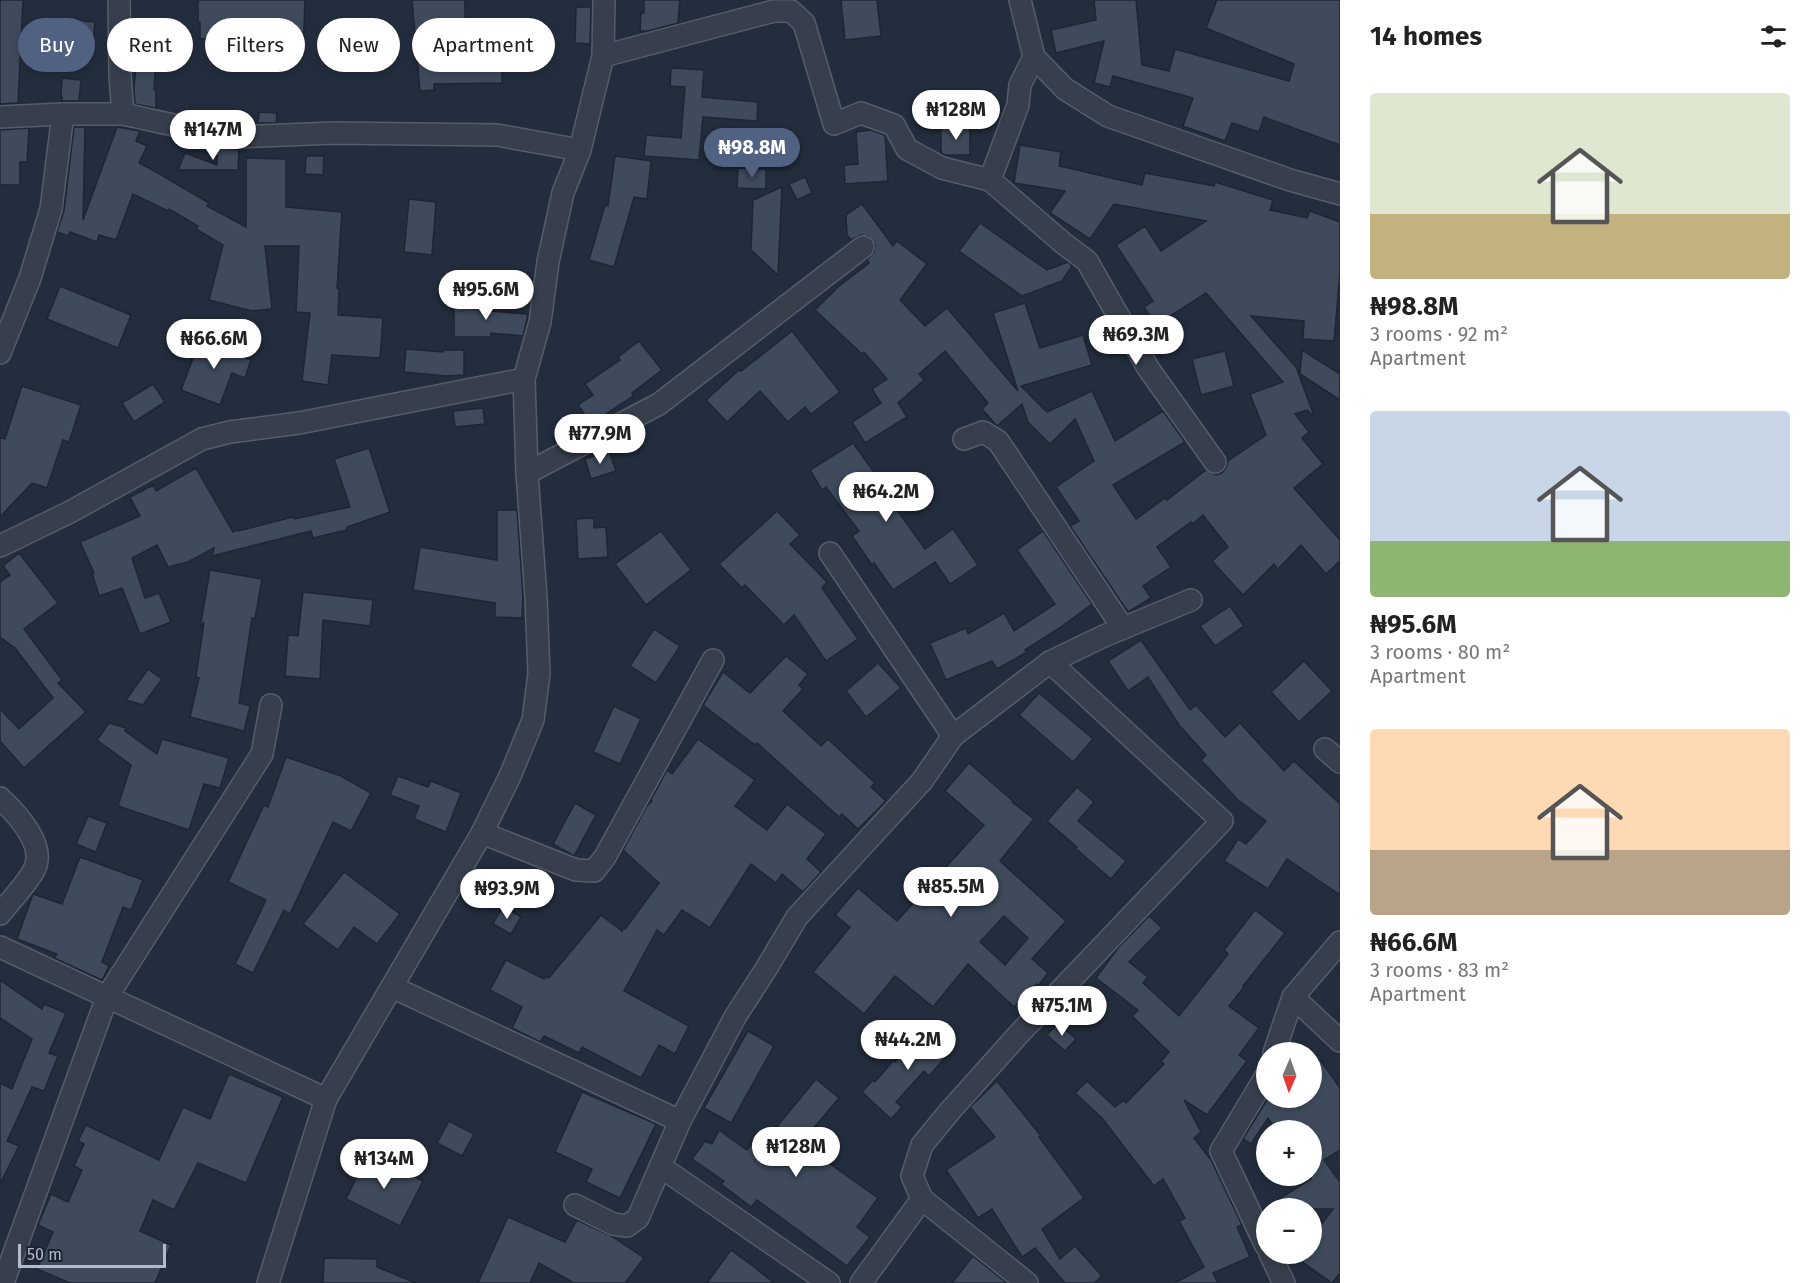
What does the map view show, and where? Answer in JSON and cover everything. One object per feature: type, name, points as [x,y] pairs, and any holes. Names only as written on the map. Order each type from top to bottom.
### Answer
[{"type":"street","points":[[119,0],[123,114]]},
{"type":"street","points":[[268,1283],[326,1099],[482,833],[510,776],[533,720],[539,674],[524,379],[540,322],[548,262],[563,193],[580,150],[603,56],[604,0]]},
{"type":"street","points":[[1020,0],[1035,57],[1065,89],[1108,116],[1290,180],[1340,194]]},
{"type":"street","points":[[603,56],[774,11],[791,12],[804,23],[834,124],[861,113],[894,125],[907,150],[942,168],[990,180],[1087,261],[1148,368],[1215,462]]},
{"type":"street","points":[[990,180],[1018,105],[1020,85],[1035,57]]},
{"type":"street","points":[[0,353],[30,278],[51,209],[63,114]]},
{"type":"street","points":[[0,117],[123,114],[238,137],[334,133],[497,135],[580,150]]},
{"type":"street","points":[[527,473],[659,404],[863,248]]},
{"type":"street","points":[[0,546],[70,512],[202,439],[230,432],[299,423],[524,379]]},
{"type":"street","points":[[964,439],[983,432],[998,441],[1123,628]]},
{"type":"street","points":[[830,553],[953,736]]},
{"type":"street","points":[[575,1205],[613,1224],[627,1226],[638,1218],[680,1121],[735,1017],[797,917],[922,781],[953,736],[1050,662],[1191,600]]},
{"type":"street","points":[[482,833],[576,870],[594,871],[605,857],[713,660]]},
{"type":"street","points":[[1027,1283],[922,1199],[912,1176],[922,1145],[1018,1035],[1222,821],[1050,662]]},
{"type":"street","points":[[3,1283],[107,997],[262,754],[271,705]]},
{"type":"street","points":[[0,798],[21,819],[36,851],[35,868],[0,915]]},
{"type":"street","points":[[1278,1042],[1293,997],[1340,942]]},
{"type":"street","points":[[0,947],[326,1099]]},
{"type":"street","points":[[392,987],[680,1121]]},
{"type":"street","points":[[1293,997],[1340,1041]]},
{"type":"street","points":[[1256,1093],[1221,1151],[1256,1225]]},
{"type":"street","points":[[661,1167],[829,1283]]},
{"type":"street","points":[[861,1283],[922,1199]]},
{"type":"street","points":[[1275,1264],[1284,1283]]},
{"type":"building","points":[[0,0],[23,0],[22,18],[18,18],[18,103],[0,104]]},
{"type":"building","points":[[198,0],[305,0],[304,18],[205,18],[205,39],[200,39],[200,22],[198,22]]},
{"type":"building","points":[[412,0],[465,0],[465,18],[414,18]]},
{"type":"building","points":[[644,0],[680,0],[678,23],[640,31]]},
{"type":"building","points":[[841,0],[877,0],[881,36],[845,40]]},
{"type":"building","points":[[1094,0],[1136,0],[1142,65],[1169,71],[1175,49],[1289,81],[1294,64],[1206,28],[1217,0],[1340,0],[1340,145],[1264,117],[1259,132],[1232,123],[1225,141],[1183,126],[1193,98],[1113,76],[1110,87],[1094,83],[1104,41],[1056,53],[1051,30],[1096,20]]},
{"type":"building","points":[[576,7],[591,7],[590,44],[575,43]]},
{"type":"building","points":[[671,68],[704,70],[702,97],[758,102],[757,121],[703,117],[699,160],[644,156],[646,135],[681,138],[685,87],[670,86]]},
{"type":"building","points":[[135,72],[155,72],[156,108],[135,104]]},
{"type":"building","points":[[418,72],[502,72],[502,83],[434,84],[434,90],[420,91]]},
{"type":"building","points":[[62,78],[81,80],[79,101],[62,101]]},
{"type":"building","points":[[259,112],[277,113],[276,123],[258,123]]},
{"type":"building","points":[[74,127],[85,127],[83,220],[117,127],[140,131],[136,141],[147,146],[139,163],[209,203],[207,206],[246,227],[246,158],[286,159],[286,207],[342,212],[337,288],[339,289],[338,315],[383,318],[380,358],[332,355],[328,385],[302,381],[310,313],[296,312],[299,246],[265,246],[272,309],[252,311],[209,300],[223,245],[196,229],[198,226],[169,209],[168,211],[133,194],[116,240],[99,235],[97,242],[70,232],[68,236],[57,232],[64,211]]},
{"type":"building","points":[[941,127],[970,127],[970,155],[941,153]]},
{"type":"building","points":[[29,128],[27,162],[20,162],[20,185],[0,185],[0,130]]},
{"type":"building","points":[[871,130],[885,135],[888,181],[845,184],[844,165],[858,164],[856,132]]},
{"type":"building","points":[[1020,145],[1061,152],[1059,166],[1142,185],[1145,173],[1214,186],[1215,182],[1273,200],[1270,210],[1307,218],[1310,211],[1340,222],[1340,273],[1334,341],[1303,339],[1304,321],[1251,316],[1296,367],[1313,413],[1307,410],[1295,414],[1309,432],[1302,438],[1323,464],[1294,488],[1340,540],[1340,561],[1326,574],[1301,545],[1278,569],[1274,564],[1243,595],[1212,561],[1228,547],[1203,515],[1157,547],[1171,567],[1143,586],[1151,598],[1128,612],[1070,526],[1079,521],[1056,487],[1094,461],[1075,419],[1050,444],[1028,422],[1022,404],[997,426],[982,409],[988,403],[945,351],[919,374],[924,380],[898,403],[907,417],[865,443],[852,422],[881,403],[872,389],[887,379],[864,352],[862,354],[815,310],[838,287],[869,263],[867,260],[874,252],[875,245],[868,236],[861,235],[851,240],[847,235],[846,215],[862,204],[893,246],[897,241],[927,264],[900,300],[925,326],[947,308],[1018,391],[993,313],[1025,303],[1040,348],[1083,335],[1092,365],[1021,386],[1047,412],[1092,391],[1115,441],[1163,411],[1185,442],[1113,485],[1136,519],[1165,498],[1167,500],[1206,470],[1216,475],[1222,473],[1228,461],[1266,435],[1250,394],[1283,382],[1206,293],[1156,325],[1144,307],[1153,301],[1116,245],[1145,226],[1161,251],[1206,221],[1114,204],[1090,239],[1050,213],[1065,191],[1014,183]]},
{"type":"building","points":[[217,147],[239,150],[238,170],[178,170],[185,153],[217,165]]},
{"type":"building","points":[[306,156],[324,156],[323,175],[305,174]]},
{"type":"building","points":[[615,156],[651,161],[647,199],[634,197],[614,267],[589,260],[605,205],[608,206]]},
{"type":"building","points":[[738,168],[766,169],[766,189],[737,188]]},
{"type":"building","points":[[805,177],[812,193],[797,200],[789,184]]},
{"type":"building","points":[[782,187],[778,275],[751,250],[753,200]]},
{"type":"building","points":[[409,199],[436,202],[432,255],[404,252]]},
{"type":"building","points":[[980,223],[1047,270],[1068,262],[1072,266],[1062,281],[1022,296],[959,251]]},
{"type":"building","points":[[60,286],[131,315],[118,348],[47,319]]},
{"type":"building","points":[[454,303],[491,303],[491,311],[528,314],[523,336],[491,333],[491,337],[454,337]]},
{"type":"building","points":[[792,331],[840,392],[811,414],[805,407],[788,422],[760,391],[727,422],[706,400],[739,370],[741,371]]},
{"type":"building","points":[[201,337],[237,350],[236,354],[251,360],[245,378],[232,373],[220,405],[181,390]]},
{"type":"building","points":[[639,341],[662,370],[632,393],[633,396],[591,424],[578,405],[593,395],[585,384],[620,360],[618,357]]},
{"type":"building","points":[[406,349],[443,352],[443,350],[464,350],[464,375],[446,376],[404,372]]},
{"type":"building","points":[[1302,350],[1340,374],[1340,400],[1300,374]]},
{"type":"building","points":[[1225,351],[1234,386],[1201,395],[1192,359]]},
{"type":"building","points":[[153,384],[165,402],[134,422],[122,403]]},
{"type":"building","points":[[22,386],[81,405],[69,442],[63,440],[47,488],[32,483],[0,517],[0,438],[5,439]]},
{"type":"building","points":[[483,408],[485,424],[455,427],[453,411]]},
{"type":"building","points":[[853,443],[887,490],[884,492],[925,549],[953,529],[978,565],[950,584],[935,562],[893,590],[852,536],[859,531],[826,487],[822,490],[810,470]]},
{"type":"building","points":[[369,448],[390,512],[347,527],[347,530],[313,538],[311,531],[212,556],[214,548],[188,562],[168,567],[157,545],[132,558],[145,598],[159,593],[171,622],[140,634],[122,588],[99,596],[92,573],[94,573],[80,542],[140,516],[130,497],[153,485],[156,491],[196,468],[233,532],[238,531],[293,517],[294,519],[350,507],[334,459]]},
{"type":"building","points":[[609,451],[616,471],[591,479],[585,459]]},
{"type":"building","points":[[497,510],[517,510],[523,596],[522,618],[495,617],[495,603],[413,590],[420,547],[497,560]]},
{"type":"building","points":[[777,511],[800,535],[790,544],[827,582],[822,588],[858,639],[826,661],[794,615],[784,625],[745,585],[742,588],[719,564]]},
{"type":"building","points":[[594,518],[594,528],[606,527],[608,557],[578,559],[576,519]]},
{"type":"building","points":[[661,531],[691,570],[646,605],[615,564]]},
{"type":"building","points":[[1043,531],[1092,604],[1025,650],[1027,652],[997,669],[992,661],[946,680],[930,643],[966,628],[968,634],[1004,613],[1014,631],[1055,604],[1017,550]]},
{"type":"building","points":[[19,553],[58,603],[24,629],[62,680],[58,683],[86,712],[24,768],[0,741],[0,709],[19,729],[53,698],[15,648],[0,637],[0,582],[10,575],[3,566]]},
{"type":"building","points":[[210,570],[262,579],[255,619],[252,618],[239,703],[250,706],[244,731],[190,717],[199,678],[196,677],[204,622],[200,628]]},
{"type":"building","points":[[303,592],[373,600],[370,626],[323,620],[320,679],[285,676],[288,635],[298,636]]},
{"type":"building","points":[[1230,606],[1244,626],[1215,646],[1200,626]]},
{"type":"building","points":[[654,629],[680,646],[656,683],[630,666]]},
{"type":"building","points":[[1141,640],[1190,710],[1196,705],[1225,737],[1240,723],[1284,771],[1294,761],[1340,804],[1340,895],[1287,859],[1268,889],[1224,861],[1238,839],[1246,844],[1266,821],[1238,800],[1201,760],[1206,755],[1179,725],[1148,677],[1128,691],[1108,661]]},
{"type":"building","points":[[786,656],[808,674],[799,685],[803,689],[783,711],[821,746],[828,739],[875,783],[871,787],[886,801],[858,829],[842,814],[839,817],[757,743],[755,745],[703,705],[723,672],[750,693]]},
{"type":"building","points":[[1304,661],[1332,691],[1299,722],[1271,692]]},
{"type":"building","points":[[878,663],[901,688],[866,717],[846,691]]},
{"type":"building","points":[[148,669],[162,679],[143,705],[126,700]]},
{"type":"building","points":[[1039,693],[1093,739],[1073,762],[1019,715]]},
{"type":"building","points":[[614,706],[641,719],[620,764],[593,752]]},
{"type":"building","points":[[109,723],[126,728],[125,731],[157,754],[162,739],[229,758],[220,788],[204,784],[189,830],[118,806],[131,765],[97,740]]},
{"type":"building","points":[[698,739],[755,780],[735,806],[767,830],[787,804],[826,834],[807,859],[821,872],[803,892],[782,874],[776,883],[751,864],[710,928],[682,910],[664,935],[657,930],[624,991],[689,1026],[675,1054],[659,1045],[641,1078],[582,1047],[579,1053],[544,1036],[540,1042],[512,1028],[522,1007],[490,990],[506,960],[544,979],[549,978],[601,915],[622,931],[623,928],[625,929],[659,883],[623,850],[667,770],[672,774]]},
{"type":"building","points":[[286,757],[341,776],[371,793],[351,831],[333,822],[290,914],[284,910],[253,973],[235,964],[266,900],[228,882],[264,805],[268,807]]},
{"type":"building","points":[[969,763],[1034,819],[1000,861],[1066,921],[1032,959],[1048,973],[1038,986],[1036,984],[1014,1007],[968,964],[933,1007],[895,976],[864,1014],[813,972],[850,927],[835,915],[858,888],[897,921],[984,825],[945,791]],"holes":[[[1004,916],[1028,938],[1005,965],[980,942]]]},
{"type":"building","points":[[398,776],[428,787],[431,781],[461,793],[446,832],[414,819],[419,806],[390,795]]},
{"type":"building","points":[[1077,787],[1094,802],[1078,821],[1126,861],[1111,879],[1047,821]]},
{"type":"building","points":[[575,803],[596,815],[574,856],[553,844]]},
{"type":"building","points":[[88,816],[107,823],[96,852],[76,844]]},
{"type":"building","points":[[80,857],[143,880],[131,910],[123,907],[102,962],[109,966],[102,980],[54,958],[57,954],[17,939],[33,894],[62,904]]},
{"type":"building","points":[[344,872],[400,914],[377,944],[354,927],[338,950],[303,924]]},
{"type":"building","points":[[503,906],[521,917],[511,934],[493,924]]},
{"type":"building","points":[[1255,910],[1285,933],[1229,1006],[1259,1028],[1239,1055],[1247,1061],[1207,1115],[1184,1100],[1201,1132],[1194,1138],[1211,1160],[1242,1225],[1237,1227],[1250,1257],[1213,1273],[1218,1283],[1175,1283],[1204,1267],[1179,1221],[1185,1218],[1163,1179],[1154,1186],[1102,1118],[1075,1093],[1087,1081],[1115,1107],[1124,1100],[1126,1103],[1164,1064],[1161,1061],[1169,1052],[1132,1016],[1138,1010],[1096,978],[1118,948],[1149,916],[1162,928],[1129,962],[1148,977],[1143,983],[1179,1016],[1228,954],[1224,950]]},
{"type":"building","points":[[0,980],[42,1009],[44,1004],[66,1013],[49,1053],[58,1056],[44,1091],[32,1087],[7,1141],[19,1146],[0,1184],[0,1083],[12,1089],[32,1039],[0,1018]]},
{"type":"building","points":[[1058,1023],[1076,1039],[1065,1051],[1047,1035]]},
{"type":"building","points":[[927,1025],[954,1048],[929,1076],[924,1071],[896,1102],[902,1107],[891,1119],[862,1092],[873,1080],[875,1082],[893,1061],[895,1062]]},
{"type":"building","points":[[748,1031],[774,1046],[731,1123],[704,1108]]},
{"type":"building","points":[[1322,1062],[1340,1088],[1340,1150],[1324,1160],[1340,1182],[1340,1273],[1332,1283],[1305,1264],[1322,1264],[1322,1224],[1333,1209],[1322,1209],[1322,1198],[1281,1198],[1300,1186],[1322,1186],[1322,1120],[1269,1120],[1268,1118],[1256,1120],[1256,1136],[1251,1144],[1243,1139],[1262,1108],[1322,1108]]},
{"type":"building","points":[[229,1074],[283,1097],[246,1183],[198,1163],[174,1210],[153,1200],[140,1231],[171,1245],[155,1283],[70,1283],[37,1269],[53,1232],[38,1225],[51,1194],[68,1202],[82,1170],[74,1166],[84,1144],[78,1141],[86,1125],[159,1160],[183,1107],[210,1119]]},
{"type":"building","points":[[816,1079],[839,1098],[801,1143],[878,1198],[857,1227],[870,1237],[847,1266],[757,1200],[751,1207],[721,1184],[724,1181],[692,1159],[705,1141],[712,1144],[719,1130],[747,1150],[759,1135],[766,1140]]},
{"type":"building","points":[[997,1081],[1041,1136],[1039,1137],[1084,1198],[1042,1229],[1060,1259],[1075,1246],[1102,1276],[1094,1283],[1065,1283],[1035,1248],[1022,1257],[992,1209],[978,1218],[946,1170],[995,1137],[970,1107]]},
{"type":"building","points":[[582,1092],[656,1124],[620,1198],[586,1182],[592,1169],[555,1152]]},
{"type":"building","points":[[449,1121],[474,1134],[462,1156],[437,1143]]},
{"type":"building","points":[[368,1154],[423,1181],[400,1226],[346,1199]]},
{"type":"building","points":[[508,1217],[565,1242],[577,1220],[613,1237],[644,1258],[625,1283],[574,1283],[539,1263],[530,1283],[478,1283]]},
{"type":"building","points":[[731,1250],[754,1267],[774,1283],[707,1283]]},
{"type":"building","points":[[973,1256],[1007,1283],[952,1283]]},
{"type":"building","points":[[324,1258],[377,1259],[377,1267],[416,1283],[323,1283]]}]
